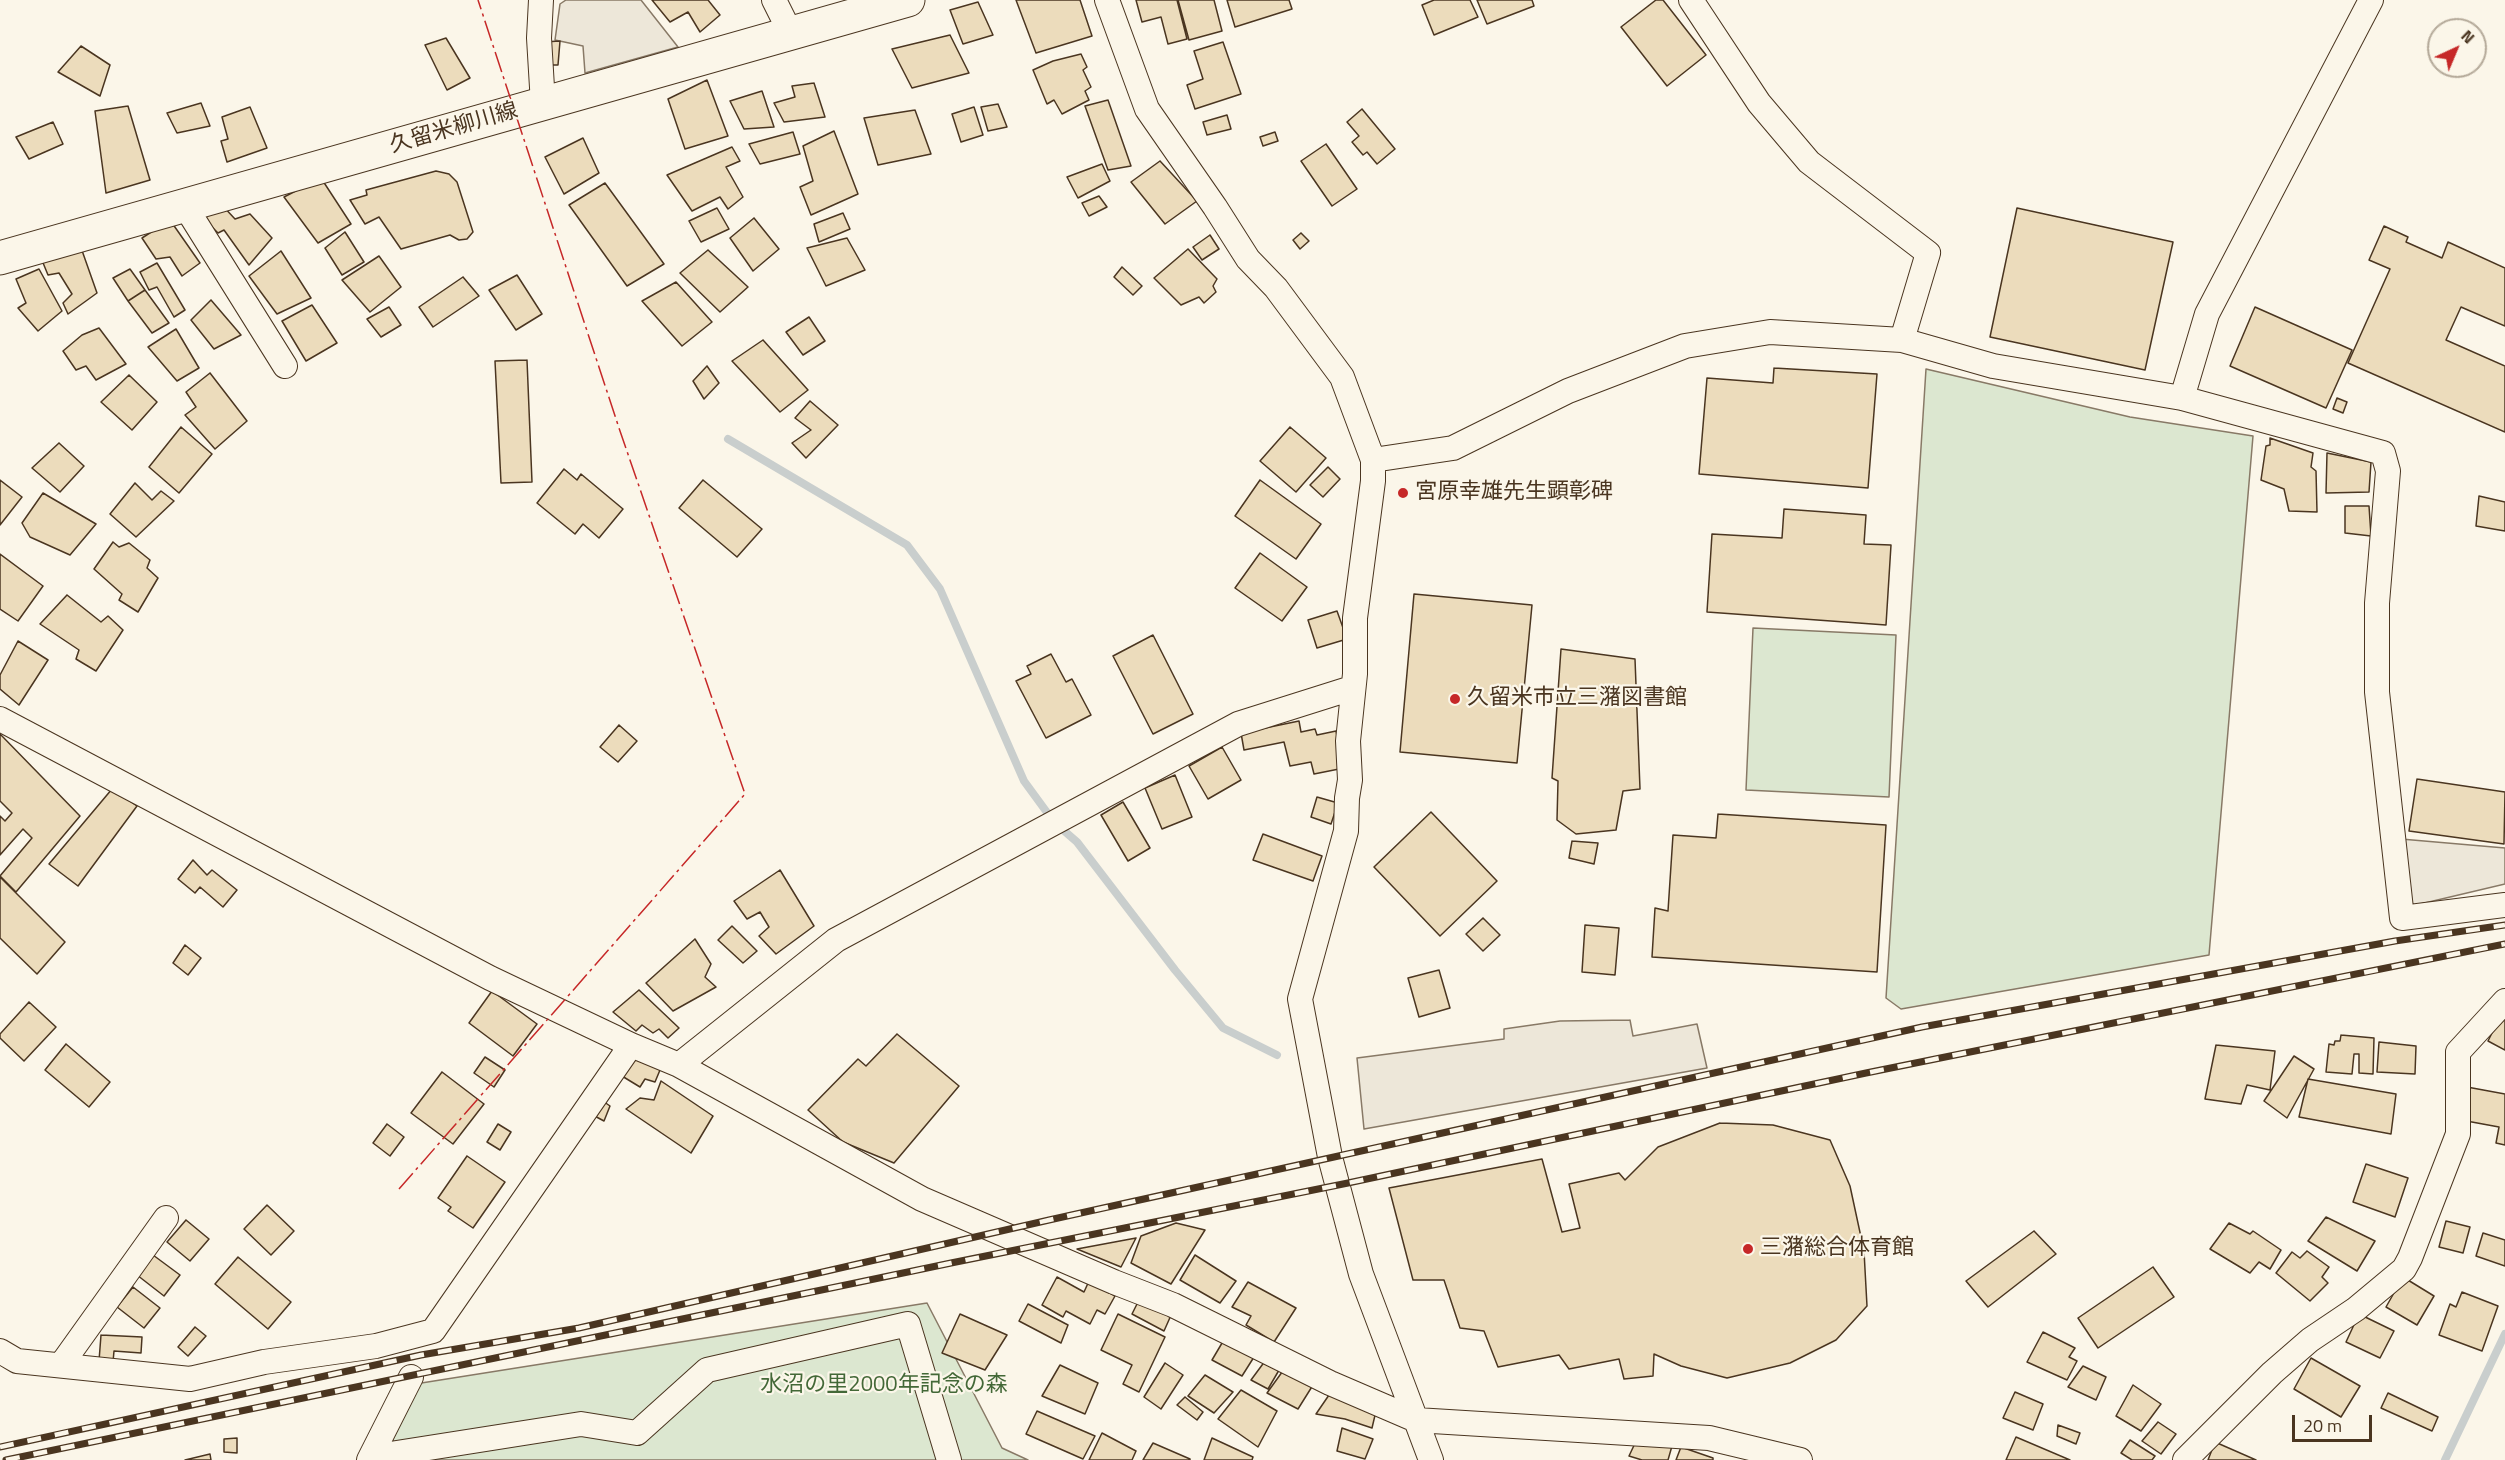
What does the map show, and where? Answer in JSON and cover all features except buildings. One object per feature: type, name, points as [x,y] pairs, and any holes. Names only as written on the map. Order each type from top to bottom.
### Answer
[{"type":"main road","name":"久留米柳川線","points":[[0,258],[908,0]]},
{"type":"street","points":[[541,0],[539,38],[543,104]]},
{"type":"street","points":[[774,0],[791,33]]},
{"type":"street","points":[[1107,0],[1147,109],[1248,259],[1276,288],[1342,377],[1373,460],[1373,481],[1355,618],[1354,674],[1348,741],[1350,780],[1346,831],[1300,999],[1314,1084],[1339,1197],[1361,1274],[1431,1460]]},
{"type":"street","points":[[1691,0],[1759,103],[1809,162],[1928,253],[1902,340]]},
{"type":"street","points":[[2182,398],[2207,314],[2370,0]]},
{"type":"street","points":[[185,206],[285,366]]},
{"type":"street","points":[[1373,460],[1453,448],[1568,391],[1685,346],[1770,332],[1902,340],[1993,366],[2182,398],[2383,453],[2388,471],[2377,603],[2377,692],[2402,918],[2505,905]]},
{"type":"street","points":[[679,1065],[836,940],[1238,724],[1352,688]]},
{"type":"street","points":[[0,719],[490,978],[631,1045],[679,1065],[922,1199],[1173,1305],[1330,1383],[1416,1420],[1709,1438],[1800,1460]]},
{"type":"street","points":[[2185,1460],[2272,1373],[2310,1340],[2356,1309],[2404,1269],[2458,1134],[2458,1052],[2505,1001]]},
{"type":"street","points":[[0,1351],[17,1361],[190,1379],[264,1362],[376,1346],[433,1331],[631,1045]]},
{"type":"street","points":[[61,1365],[166,1218]]},
{"type":"street","points":[[370,1458],[581,1424],[637,1433],[707,1370],[908,1324],[949,1460]]},
{"type":"street","points":[[370,1458],[411,1377]]},
{"type":"green space","points":[[1926,369],[2130,417],[2253,436],[2209,955],[1901,1009],[1886,998]]},
{"type":"green space","points":[[1753,628],[1896,635],[1889,797],[1746,790]]},
{"type":"green space","name":"水沼の里2000年記念の森","points":[[927,1303],[1002,1448],[1028,1460],[375,1460],[415,1384]]},
{"type":"shaded area","points":[[566,0],[641,0],[678,47],[585,73],[583,46],[555,40],[560,4]]},
{"type":"shaded area","points":[[2401,839],[2505,848],[2505,884],[2412,906]]},
{"type":"shaded area","points":[[1630,1020],[1633,1036],[1697,1024],[1707,1068],[1364,1129],[1357,1058],[1504,1039],[1504,1029],[1560,1021]]},
{"type":"waterway","points":[[728,439],[907,545],[940,589],[1024,781],[1054,822],[1077,842],[1175,970],[1223,1028],[1277,1055]]},
{"type":"waterway","points":[[2445,1460],[2505,1334]]},
{"type":"railway","points":[[0,1447],[421,1355],[579,1328],[1049,1220],[1922,1027],[2395,941],[2505,925]]},
{"type":"railway","points":[[6,1460],[951,1263],[1348,1183],[1866,1073],[2505,944]]},
{"type":"power","points":[[399,1189],[745,794],[620,431],[478,0]]},
{"type":"place","name":"宮原幸雄先生顕彰碑","points":[[1403,493]]},
{"type":"place","name":"久留米市立三潴図書館","points":[[1455,699]]},
{"type":"place","name":"三潴総合体育館","points":[[1748,1249]]}]
